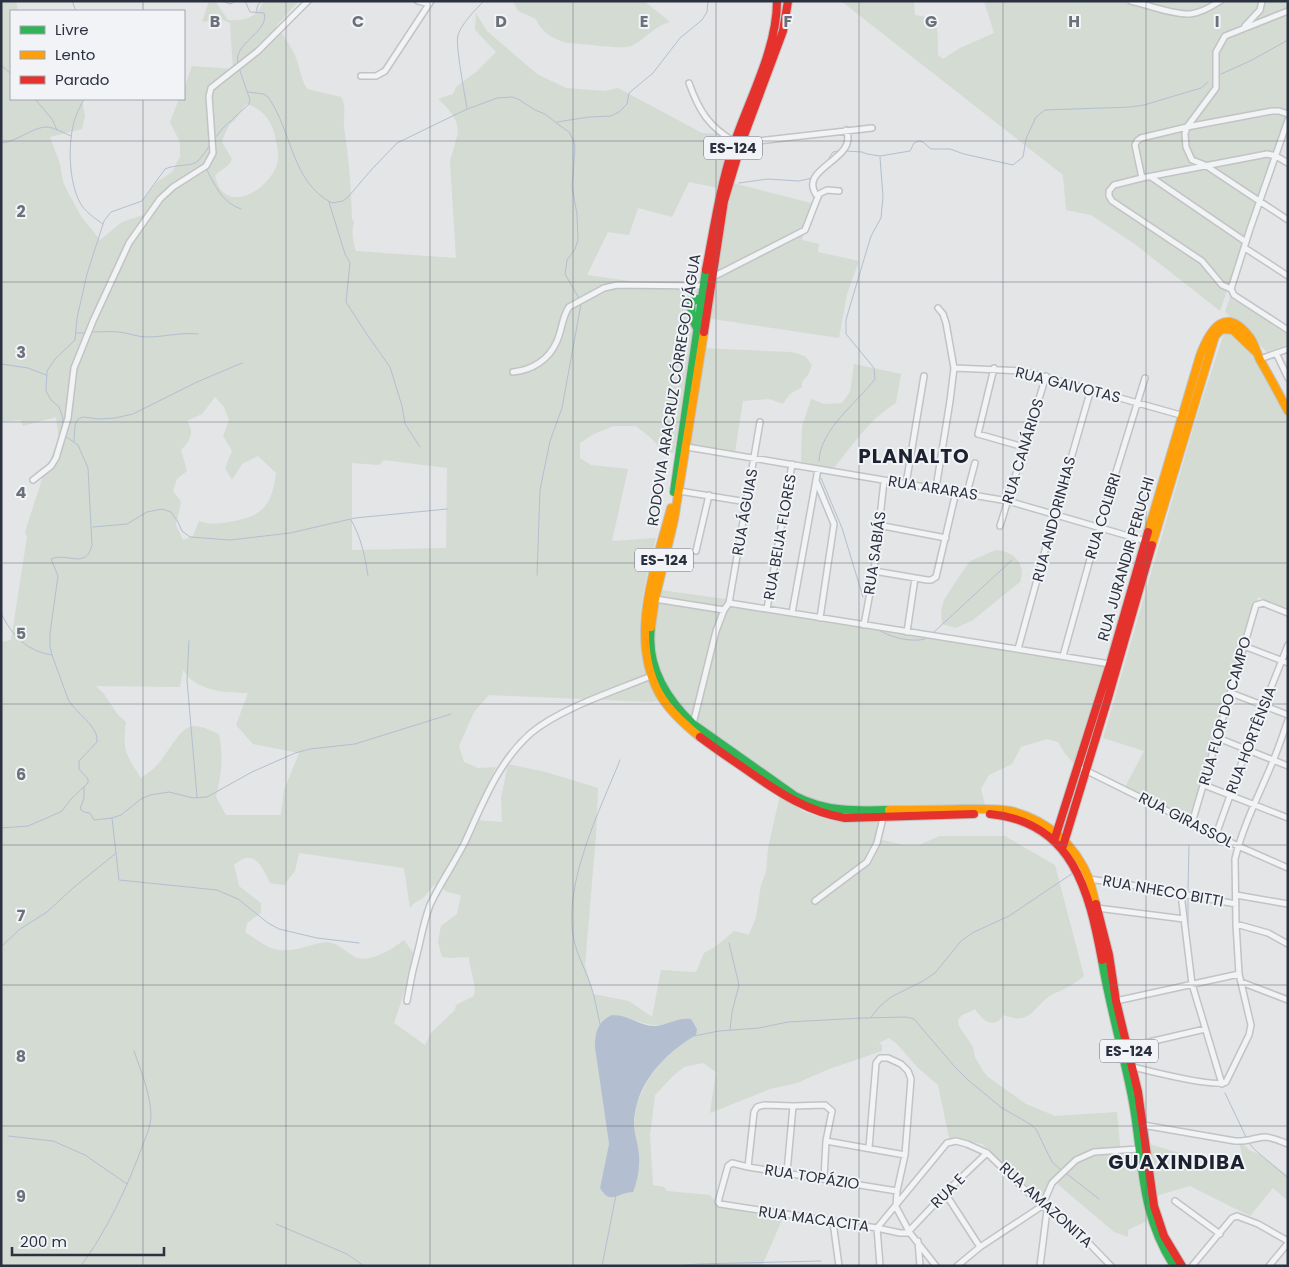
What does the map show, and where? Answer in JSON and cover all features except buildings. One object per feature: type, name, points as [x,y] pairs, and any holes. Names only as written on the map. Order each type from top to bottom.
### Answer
[{"type":"main road","name":"RODOVIA ARACRUZ CÓRREGO D'ÁGUA","points":[[777,1],[774,35],[738,142],[726,195],[712,277],[705,299],[687,447],[656,599],[650,643],[656,671],[670,700],[694,724],[795,796],[822,808],[846,811],[995,809],[1010,811],[1032,818],[1064,843]]},
{"type":"main road","name":"RODOVIA ARACRUZ CÓRREGO D'ÁGUA","points":[[705,299],[704,286],[721,187],[783,31],[788,1]]},
{"type":"main road","name":"RODOVIA ARACRUZ CÓRREGO D'ÁGUA","points":[[705,299],[693,300],[690,306],[692,318],[697,328],[673,500],[650,589],[644,623],[644,645],[651,676],[668,706],[699,737],[791,800],[811,811],[835,817],[883,818],[996,814],[1027,823],[1056,837]]},
{"type":"main road","name":"RUA JURANDIR PERUCHI","points":[[1064,843],[1086,770],[1181,415],[1201,352],[1211,331],[1222,324],[1233,324],[1242,330],[1248,341]]},
{"type":"main road","name":"RUA JURANDIR PERUCHI","points":[[1056,837],[1148,542],[1217,333],[1222,329],[1230,329],[1248,341]]},
{"type":"main road","points":[[1248,341],[1255,345],[1258,355],[1288,411]]},
{"type":"main road","name":"ES-124","points":[[1064,843],[1078,856],[1089,879],[1111,963],[1116,1001],[1133,1067],[1151,1189],[1158,1221],[1164,1236],[1182,1266]]},
{"type":"main road","name":"ES-124","points":[[1064,843],[1081,878],[1103,958],[1109,999],[1123,1053],[1133,1107],[1149,1213],[1156,1234],[1174,1266]]},
{"type":"street","points":[[33,480],[51,466],[56,458],[68,418],[74,368],[93,321],[130,243],[160,199],[173,187],[200,170],[210,160],[213,153],[209,96],[211,88],[258,51],[308,1]]},
{"type":"street","points":[[361,76],[379,75],[385,70],[430,2],[418,1]]},
{"type":"street","points":[[1131,1],[1191,14],[1206,10],[1220,1]]},
{"type":"street","points":[[1243,28],[1260,10],[1262,1]]},
{"type":"street","points":[[1288,11],[1225,36],[1216,52],[1216,88],[1187,127],[1185,134],[1186,148],[1192,160],[1205,165],[1288,220]]},
{"type":"street","points":[[689,83],[704,117],[718,131],[738,142],[872,128]]},
{"type":"street","points":[[1142,178],[1135,145],[1141,138],[1272,111],[1288,114]]},
{"type":"street","points":[[1231,290],[1288,120]]},
{"type":"street","points":[[818,197],[813,188],[814,179],[820,171],[838,156],[848,143],[849,137],[846,130]]},
{"type":"street","points":[[1288,163],[1276,156],[1267,154],[1142,178],[1114,185],[1109,191],[1112,201],[1202,261],[1222,285],[1288,330]]},
{"type":"street","points":[[1151,176],[1246,242]]},
{"type":"street","points":[[712,277],[805,230],[818,197],[824,190],[839,192]]},
{"type":"street","points":[[1245,248],[1288,276]]},
{"type":"street","points":[[513,372],[528,370],[542,361],[557,342],[569,307],[604,288],[625,284],[704,286]]},
{"type":"street","points":[[936,488],[954,368],[946,323],[938,308]]},
{"type":"street","points":[[1258,355],[1288,349]]},
{"type":"street","points":[[1276,352],[1288,378]]},
{"type":"street","name":"RUA GAIVOTAS","points":[[954,368],[994,368],[1024,371],[1190,417]]},
{"type":"street","points":[[994,368],[978,434],[1024,446]]},
{"type":"street","points":[[906,484],[924,376]]},
{"type":"street","name":"RUA CANÁRIOS","points":[[1000,526],[1046,376]]},
{"type":"street","name":"RUA COLIBRI","points":[[1063,656],[1145,378]]},
{"type":"street","name":"RUA ANDORINHAS","points":[[1018,649],[1054,514],[1091,389]]},
{"type":"street","name":"RUA ÁGUIAS","points":[[729,603],[760,422]]},
{"type":"street","name":"RUA ARARAS","points":[[687,447],[1008,501],[1148,542]]},
{"type":"street","points":[[967,493],[975,463]]},
{"type":"street","name":"RUA BEIJA FLORES","points":[[767,609],[792,464]]},
{"type":"street","points":[[792,613],[818,469]]},
{"type":"street","name":"RUA SABIÁS","points":[[864,625],[874,571],[884,481]]},
{"type":"street","points":[[817,482],[834,524],[820,618]]},
{"type":"street","points":[[679,491],[747,502]]},
{"type":"street","points":[[874,571],[931,580],[936,577],[956,492]]},
{"type":"street","points":[[696,552],[709,496]]},
{"type":"street","points":[[878,525],[946,538]]},
{"type":"street","points":[[907,632],[915,578]]},
{"type":"street","points":[[656,599],[724,610]]},
{"type":"street","points":[[694,724],[716,631],[724,610],[729,603],[1110,664]]},
{"type":"street","name":"RUA FLOR DO CAMPO","points":[[1192,823],[1256,605],[1263,603],[1288,613]]},
{"type":"street","name":"RUA HORTÊNSIA","points":[[1216,835],[1264,705],[1285,662],[1288,645]]},
{"type":"street","points":[[1244,646],[1285,662]]},
{"type":"street","points":[[407,1001],[414,964],[430,907],[460,851],[488,790],[504,763],[519,744],[550,720],[562,713],[651,676]]},
{"type":"street","points":[[1231,693],[1288,715]]},
{"type":"street","points":[[1133,1067],[1206,1083],[1222,1084],[1226,1082],[1249,1035],[1250,1019],[1239,974],[1236,924],[1236,859],[1238,846],[1274,760],[1288,720]]},
{"type":"street","points":[[1218,738],[1288,766]]},
{"type":"street","name":"RUA GIRASSOL","points":[[1078,767],[1238,846],[1288,868]]},
{"type":"street","points":[[1204,785],[1288,818]]},
{"type":"street","points":[[815,901],[867,862],[877,843],[883,818]]},
{"type":"street","name":"RUA NHECO BITTI","points":[[1089,879],[1236,904]]},
{"type":"street","points":[[1181,894],[1192,984],[1222,1084]]},
{"type":"street","points":[[1236,895],[1288,904]]},
{"type":"street","points":[[1097,908],[1184,919]]},
{"type":"street","points":[[1236,924],[1268,933],[1288,944]]},
{"type":"street","points":[[1116,1001],[1239,974]]},
{"type":"street","points":[[1241,982],[1288,1000]]},
{"type":"street","points":[[1128,1047],[1205,1029]]},
{"type":"street","points":[[869,1148],[876,1063],[880,1058],[888,1058],[901,1064],[908,1071],[911,1079],[905,1155],[897,1191],[896,1206],[910,1232],[936,1266]]},
{"type":"street","points":[[748,1167],[754,1112],[757,1107],[764,1105],[818,1105],[832,1110],[826,1141],[824,1179]]},
{"type":"street","points":[[787,1172],[792,1106]]},
{"type":"street","points":[[1143,1125],[1235,1141],[1272,1138],[1288,1144]]},
{"type":"street","points":[[826,1141],[905,1155]]},
{"type":"street","name":"RUA AMAZONITA","points":[[896,1206],[950,1142],[967,1144],[987,1153],[1042,1206],[1081,1235],[1110,1266]]},
{"type":"street","points":[[957,1266],[980,1247],[1042,1206],[1052,1184],[1070,1165],[1084,1155],[1108,1150],[1138,1149]]},
{"type":"street","name":"RUA E","points":[[910,1232],[945,1193],[987,1153]]},
{"type":"street","name":"RUA TOPÁZIO","points":[[718,1202],[728,1166],[732,1163],[897,1191]]},
{"type":"street","points":[[945,1193],[980,1247]]},
{"type":"street","points":[[1175,1201],[1220,1234]]},
{"type":"street","name":"RUA MACACITA","points":[[718,1202],[720,1204],[900,1233],[910,1232]]},
{"type":"street","points":[[880,1266],[876,1228],[896,1206]]},
{"type":"street","points":[[1034,1266],[1040,1263],[1047,1210]]},
{"type":"street","points":[[1192,1266],[1232,1218],[1240,1216],[1258,1224],[1288,1242],[1269,1266]]},
{"type":"street","points":[[833,1222],[840,1266]]},
{"type":"street","points":[[918,1241],[920,1266]]},
{"type":"shaded area","points":[[1,1],[16,1],[18,10],[10,10],[10,100],[82,101],[85,116],[82,129],[50,137],[60,164],[63,182],[81,216],[100,240],[122,222],[143,215],[144,199],[157,182],[172,172],[180,157],[180,142],[170,122],[179,100],[185,100],[185,85],[192,66],[233,69],[230,23],[221,19],[202,22],[209,1],[215,1],[228,20],[234,20],[245,19],[254,15],[264,1],[299,1],[276,26],[294,54],[307,89],[341,97],[343,101],[352,219],[354,222],[353,237],[356,251],[456,258],[450,161],[458,131],[456,121],[450,111],[438,99],[453,94],[456,87],[476,72],[496,52],[475,30],[476,13],[487,31],[537,74],[566,88],[605,91],[618,88],[702,133],[723,134],[730,138],[718,188],[689,182],[672,217],[638,208],[629,235],[608,232],[587,275],[700,291],[674,453],[663,451],[636,426],[613,426],[592,435],[580,443],[580,458],[591,465],[628,469],[612,541],[656,538],[646,578],[641,632],[645,659],[660,700],[651,702],[489,695],[474,712],[459,746],[464,762],[478,768],[496,767],[482,797],[477,820],[502,822],[501,798],[508,764],[546,772],[598,788],[585,965],[593,994],[629,1001],[652,1017],[661,970],[696,972],[704,953],[715,947],[734,931],[749,935],[756,917],[761,885],[766,872],[768,848],[780,795],[804,812],[833,821],[884,819],[879,839],[903,845],[919,845],[940,836],[1005,836],[1055,865],[1084,976],[1072,985],[1047,998],[1027,1016],[1013,1018],[1004,1015],[993,1023],[986,1021],[976,1009],[962,1015],[958,1020],[959,1026],[973,1047],[975,1057],[988,1077],[1026,1104],[1055,1116],[1117,1112],[1121,1155],[1136,1154],[1147,1221],[1128,1230],[1128,1237],[1114,1232],[1054,1181],[1039,1197],[982,1144],[949,1138],[938,1085],[917,1067],[898,1045],[889,1038],[879,1043],[882,1045],[882,1051],[829,1069],[797,1083],[770,1089],[710,1113],[716,1072],[703,1063],[684,1067],[655,1095],[650,1135],[653,1185],[664,1187],[667,1191],[710,1195],[720,1203],[785,1213],[762,1266],[1,1266],[1,642],[11,640],[27,537],[25,532],[43,476],[59,440],[56,417],[23,426],[20,420],[1,422]],"holes":[[[246,104],[259,110],[266,116],[273,129],[277,143],[277,163],[264,185],[245,196],[236,197],[227,195],[220,188],[215,176],[232,159],[222,142],[223,138],[229,125],[235,120]],[[215,397],[224,407],[229,420],[223,436],[232,451],[225,468],[232,480],[242,464],[258,456],[276,473],[272,494],[268,502],[257,513],[240,520],[221,523],[210,524],[199,521],[193,536],[183,540],[176,525],[181,502],[173,491],[177,479],[187,471],[181,450],[187,443],[191,433],[187,421],[202,414]],[[384,460],[447,468],[446,548],[352,550],[352,463],[379,465]],[[183,670],[203,687],[221,691],[248,693],[236,725],[253,744],[299,753],[284,790],[281,815],[226,815],[216,797],[221,766],[219,734],[199,726],[193,726],[183,731],[157,765],[141,778],[126,752],[126,722],[118,715],[104,694],[96,686],[180,687]],[[299,853],[404,868],[410,908],[424,897],[434,885],[441,887],[447,892],[461,895],[457,914],[441,926],[438,942],[442,957],[469,957],[475,991],[474,996],[456,1005],[455,1010],[431,1033],[425,1045],[394,1023],[416,957],[404,940],[381,955],[361,959],[338,945],[329,942],[298,949],[275,949],[245,932],[247,923],[261,913],[261,903],[239,886],[234,865],[241,860],[252,858],[264,870],[270,883],[284,885],[295,871]],[[612,1015],[656,1025],[673,1021],[696,1035],[682,1043],[661,1062],[649,1078],[636,1104],[628,1192],[622,1195],[603,1194],[600,1188],[609,1144],[597,1058],[605,1019]]]},
{"type":"shaded area","points":[[513,1],[644,1],[670,22],[660,26],[631,46],[618,47],[568,43],[549,35],[541,28],[536,19],[518,11]]},
{"type":"shaded area","points":[[841,1],[914,1],[915,15],[932,18],[935,22],[938,55],[943,59],[960,48],[994,33],[984,1],[1288,1],[1288,115],[1220,311],[1136,245],[1091,215],[1066,210],[1063,175]]},
{"type":"shaded area","points":[[729,182],[811,203],[802,240],[819,244],[818,252],[859,261],[847,294],[839,338],[706,318]]},
{"type":"shaded area","points":[[1230,297],[1288,335],[1288,344],[1267,352],[1225,312]]},
{"type":"shaded area","points":[[1225,330],[1238,330],[1288,411],[1288,609],[1258,597],[1192,821],[1125,787],[1144,751],[1103,738],[1197,415]]},
{"type":"shaded area","points":[[701,348],[792,352],[805,356],[812,365],[808,375],[802,382],[802,387],[790,394],[783,404],[769,399],[743,401],[735,452],[685,446]]},
{"type":"shaded area","points":[[854,364],[901,374],[896,403],[870,424],[833,469],[801,462],[802,427],[811,399],[824,404],[842,403],[850,392]]},
{"type":"shaded area","points":[[996,550],[1008,553],[1020,564],[1022,575],[1020,582],[973,620],[956,628],[942,624],[941,612],[944,600],[970,561]]},
{"type":"shaded area","points":[[654,589],[746,602],[956,639],[1116,664],[1083,775],[1058,742],[1047,739],[1021,747],[1012,764],[989,775],[981,789],[986,809],[835,809],[806,800],[692,721],[667,693],[653,655]]},
{"type":"shaded area","points":[[1239,1140],[1249,1150],[1261,1155],[1288,1176],[1288,1201],[1273,1188],[1250,1216],[1190,1186],[1156,1196],[1149,1144],[1245,1172]]},
{"type":"water","points":[[612,1015],[619,1015],[649,1026],[691,1019],[697,1029],[696,1035],[672,1052],[652,1073],[644,1085],[635,1112],[634,1127],[639,1151],[636,1183],[633,1192],[615,1197],[607,1196],[600,1188],[609,1144],[595,1047],[600,1024]]},
{"type":"waterway","points":[[72,1],[76,10]]},
{"type":"waterway","points":[[223,1],[230,4],[236,1]]},
{"type":"waterway","points":[[238,64],[240,50],[262,26],[264,20],[264,13],[250,12],[245,1]]},
{"type":"waterway","points":[[256,12],[261,1]]},
{"type":"waterway","points":[[467,108],[457,40],[460,30],[466,21],[484,1]]},
{"type":"waterway","points":[[557,122],[611,116],[619,112],[627,104],[629,93],[653,73],[680,38],[702,20],[707,12],[708,1]]},
{"type":"waterway","points":[[1221,74],[1250,61],[1288,40]]},
{"type":"waterway","points":[[1,65],[10,73]]},
{"type":"waterway","points":[[215,138],[249,104],[250,100],[239,68]]},
{"type":"waterway","points":[[845,151],[880,156],[910,151],[914,143],[919,141],[931,149],[950,149],[1013,165],[1023,157],[1026,139],[1036,117],[1045,110],[1144,105],[1201,88],[1208,82]]},
{"type":"waterway","points":[[248,92],[264,94],[268,97],[276,110],[300,169],[318,194],[332,203],[343,201],[348,197],[397,143],[465,110],[497,98],[512,97],[545,114],[569,132],[574,141],[572,187],[577,214],[578,240],[575,249],[567,260],[565,274],[580,300]]},
{"type":"waterway","points":[[36,100],[52,119],[57,130]]},
{"type":"waterway","points":[[84,100],[73,126],[70,162],[77,197],[82,206],[103,224]]},
{"type":"waterway","points":[[1,143],[13,140],[42,127],[54,128],[71,136]]},
{"type":"waterway","points":[[62,429],[63,418],[59,407],[51,400],[46,391],[47,371],[55,359],[75,340],[77,318],[87,274],[104,221],[111,212],[142,201],[165,169],[195,163],[211,144]]},
{"type":"waterway","points":[[826,163],[833,152],[839,151]]},
{"type":"waterway","points":[[819,461],[821,449],[832,427],[875,379],[874,368],[846,334],[846,320],[871,236],[881,218],[883,197],[880,157]]},
{"type":"waterway","points":[[206,168],[224,198],[241,209]]},
{"type":"waterway","points":[[739,183],[768,179],[799,181],[812,178]]},
{"type":"waterway","points":[[329,202],[345,254],[350,263],[346,302],[390,367],[402,406],[405,424],[420,447]]},
{"type":"waterway","points":[[537,575],[540,490],[550,441],[562,408],[581,304]]},
{"type":"waterway","points":[[91,332],[119,332],[147,337],[198,334]]},
{"type":"waterway","points":[[76,333],[85,333]]},
{"type":"waterway","points":[[74,441],[75,425],[78,419],[83,417],[115,418],[133,414],[197,382],[242,363]]},
{"type":"waterway","points":[[1,364],[28,368],[46,375]]},
{"type":"waterway","points":[[1,828],[28,826],[62,811],[71,799],[88,783],[88,779],[79,769],[79,761],[97,742],[97,736],[91,725],[68,699],[50,647],[50,633],[58,576],[51,559],[57,557],[81,559],[89,552],[92,545],[88,468],[78,445],[65,436]]},
{"type":"waterway","points":[[821,478],[842,528],[863,597]]},
{"type":"waterway","points":[[93,527],[127,524],[147,512],[162,509],[171,512],[182,531],[190,537],[230,540],[290,533],[355,518],[447,509]]},
{"type":"waterway","points":[[351,520],[362,547],[368,576]]},
{"type":"waterway","points":[[934,632],[1012,560]]},
{"type":"waterway","points":[[1,613],[10,629],[21,641],[35,650],[52,655]]},
{"type":"waterway","points":[[877,629],[900,638],[925,639]]},
{"type":"waterway","points":[[189,641],[187,680],[197,797]]},
{"type":"waterway","points":[[84,787],[84,798],[80,809],[90,813],[94,820],[112,818],[121,815],[141,799],[150,795],[169,792],[193,798],[207,797],[252,772],[295,753],[310,749],[355,744],[451,714]]},
{"type":"waterway","points":[[600,1024],[589,980],[574,940],[572,919],[573,896],[578,872],[593,824],[620,760]]},
{"type":"waterway","points":[[112,818],[119,880],[217,890],[238,899],[268,923],[279,929],[317,938],[359,943]]},
{"type":"waterway","points":[[1188,891],[1189,846]]},
{"type":"waterway","points":[[1,947],[20,929],[47,912],[115,854]]},
{"type":"waterway","points":[[871,1017],[891,997],[935,973],[961,941],[974,932],[1009,916],[1073,873]]},
{"type":"waterway","points":[[1188,900],[1188,931]]},
{"type":"waterway","points":[[729,943],[739,985],[732,1012],[730,1030]]},
{"type":"waterway","points":[[694,1036],[719,1031],[759,1028],[788,1022],[862,1018],[906,1017],[914,1019],[968,1080],[1002,1108],[1036,1129],[1052,1162],[1060,1169]]},
{"type":"waterway","points":[[81,1266],[116,1208],[130,1178],[149,1127],[151,1118],[149,1098],[134,1051]]},
{"type":"waterway","points":[[1225,1093],[1246,1137]]},
{"type":"waterway","points":[[8,1136],[53,1141],[85,1155],[127,1184]]},
{"type":"waterway","points":[[1249,1143],[1288,1178]]},
{"type":"waterway","points":[[1067,1174],[1099,1199]]},
{"type":"waterway","points":[[602,1266],[616,1195]]},
{"type":"waterway","points":[[276,1224],[347,1254],[364,1266]]},
{"type":"waterway","points":[[677,1266],[821,1261]]},
{"type":"traffic: fast","points":[[674,492],[706,270]]},
{"type":"traffic: fast","points":[[697,328],[692,318],[691,303],[697,299],[705,299]]},
{"type":"traffic: fast","points":[[651,627],[652,655],[660,680],[674,703],[693,724],[795,796],[829,808],[889,810]]},
{"type":"traffic: fast","points":[[1102,960],[1133,1102],[1144,1186],[1154,1226],[1174,1266]]},
{"type":"traffic: slow","points":[[1148,532],[1200,356],[1209,337],[1220,324],[1234,323],[1251,339],[1260,360],[1288,411]]},
{"type":"traffic: slow","points":[[1152,545],[1215,336],[1222,329],[1233,330],[1256,352]]},
{"type":"traffic: slow","points":[[651,627],[655,599],[674,520],[704,332]]},
{"type":"traffic: slow","points":[[671,508],[652,577],[645,625],[646,648],[650,671],[663,700],[672,712],[700,737]]},
{"type":"traffic: slow","points":[[889,810],[999,809],[1011,811],[1036,820],[1058,835],[1076,855],[1089,879],[1096,904]]},
{"type":"traffic: jam","points":[[706,270],[728,162],[767,57],[776,19],[777,1]]},
{"type":"traffic: jam","points":[[704,332],[724,201],[742,141],[783,31],[788,1]]},
{"type":"traffic: jam","points":[[1055,838],[1110,664],[1148,532]]},
{"type":"traffic: jam","points":[[1063,846],[1152,545]]},
{"type":"traffic: jam","points":[[700,737],[784,795],[807,807],[832,815],[845,818],[974,814]]},
{"type":"traffic: jam","points":[[990,814],[1018,820],[1041,830],[1058,846],[1072,864],[1083,886],[1091,909],[1102,960]]},
{"type":"traffic: jam","points":[[1096,904],[1109,955],[1116,1001],[1138,1092],[1154,1206],[1164,1236],[1182,1266]]},
{"type":"district","name":"PLANALTO","points":[[914,456]]},
{"type":"district","name":"GUAXINDIBA","points":[[1177,1162]]}]
